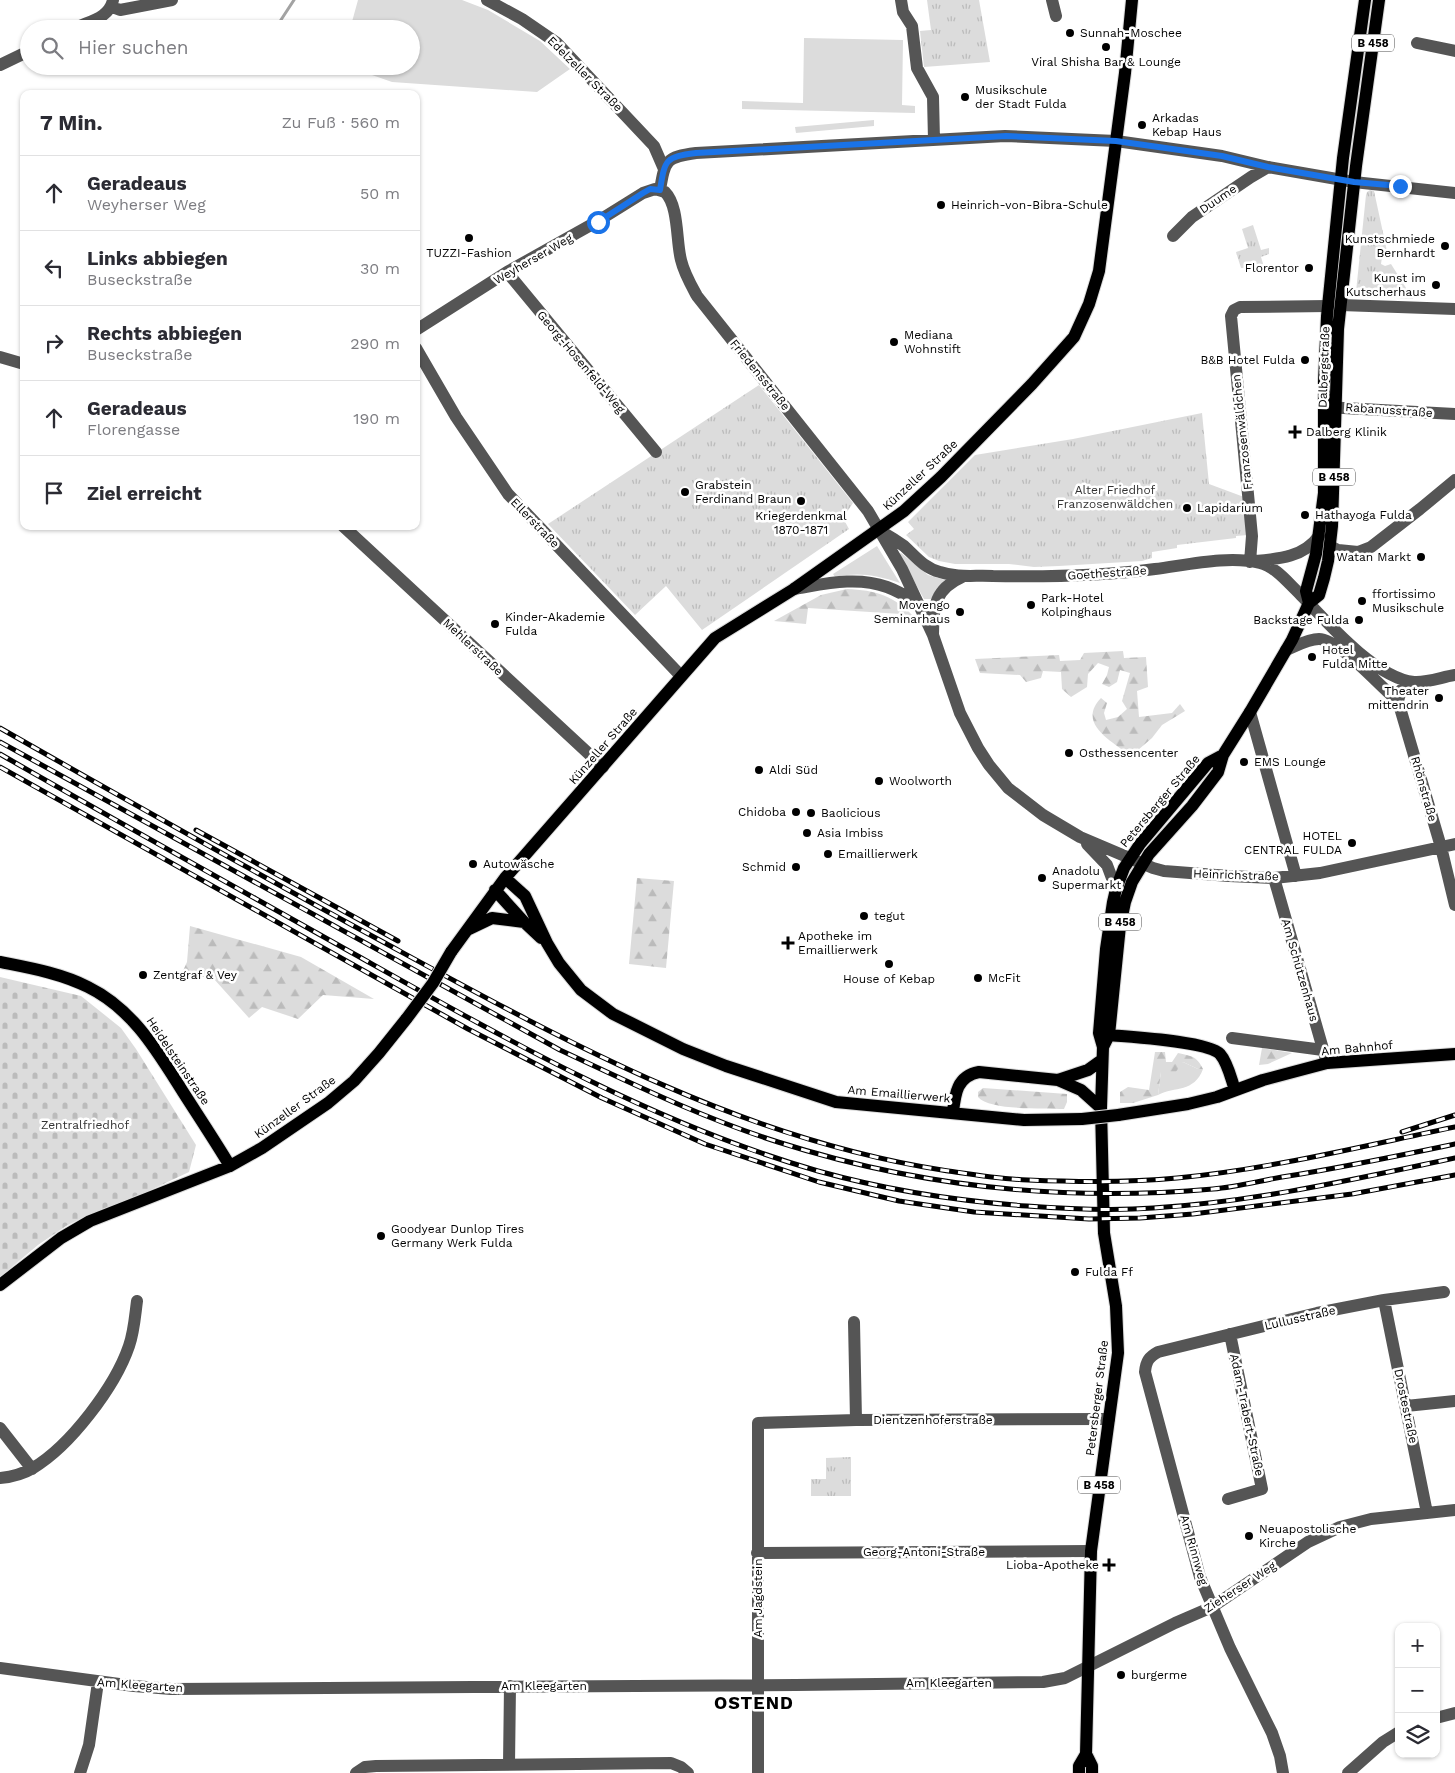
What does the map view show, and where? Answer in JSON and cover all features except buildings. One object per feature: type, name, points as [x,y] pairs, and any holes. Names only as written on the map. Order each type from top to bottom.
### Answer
[{"type":"main road","name":"Künzeller Straße","points":[[0,1285],[61,1238],[90,1221],[230,1166],[262,1148],[328,1103],[346,1088],[380,1053],[407,1018],[433,983],[451,952],[495,890],[715,638],[794,589],[904,512],[942,477],[1032,384],[1074,337],[1089,304],[1099,270],[1126,65],[1132,0]]},
{"type":"main road","name":"Dalbergstraße","points":[[1334,306],[1341,179],[1365,0]]},
{"type":"main road","name":"Dalbergstraße","points":[[1330,407],[1319,536],[1306,591],[1309,604],[1319,595],[1330,546],[1334,500],[1330,407],[1324,350],[1334,306],[1354,182],[1379,0]]},
{"type":"main road","name":"Petersberger Straße","points":[[1103,1047],[1109,1035],[1122,913],[1132,882],[1156,845],[1192,806],[1218,772],[1223,755],[1286,650],[1309,604]]},
{"type":"main road","name":"Petersberger Straße","points":[[1092,1773],[1092,1766],[1086,1754],[1091,1551],[1118,1353],[1115,1296],[1104,1234],[1101,1108],[1103,1047],[1099,1033],[1107,942],[1116,889],[1124,868],[1208,763],[1223,755]]},
{"type":"main road","name":"Am Emaillierwerk","points":[[505,878],[525,896],[547,943],[575,984],[600,1006],[627,1022],[683,1049],[726,1066],[836,1102],[1024,1120],[1118,1115],[1188,1104],[1235,1090]]},
{"type":"main road","name":"Am Emaillierwerk","points":[[495,890],[524,922],[547,943]]},
{"type":"main road","points":[[467,930],[492,918],[524,922]]},
{"type":"main road","name":"Heidelsteinstraße","points":[[0,962],[74,981],[109,999],[131,1017],[163,1061],[230,1166]]},
{"type":"main road","points":[[1109,1035],[1196,1045],[1212,1049],[1221,1056],[1235,1090]]},
{"type":"main road","name":"Am Bahnhof","points":[[1235,1090],[1263,1080],[1327,1063],[1455,1054]]},
{"type":"main road","points":[[1058,1080],[1088,1070],[1102,1060]]},
{"type":"main road","points":[[953,1112],[956,1092],[961,1081],[966,1076],[976,1072],[1058,1080],[1081,1090],[1101,1108]]},
{"type":"main road","name":"Petersberger Straße","points":[[1079,1773],[1079,1766],[1086,1754]]},
{"type":"street","points":[[92,20],[107,13],[113,3],[120,10],[172,0]]},
{"type":"street","name":"Edelzeller Straße","points":[[487,0],[522,18],[557,43],[654,146],[664,169]]},
{"type":"street","points":[[901,0],[904,12],[912,26],[917,68],[933,97],[934,140]]},
{"type":"street","points":[[1052,0],[1056,16]]},
{"type":"street","points":[[1417,43],[1455,51]]},
{"type":"street","points":[[0,65],[20,55]]},
{"type":"street","points":[[660,190],[664,169],[674,156],[696,153],[1006,136],[1116,141],[1222,156],[1268,167],[1354,182],[1455,194]]},
{"type":"street","name":"Duume","points":[[1173,236],[1192,216],[1268,167]]},
{"type":"street","name":"Weyherser Weg","points":[[420,327],[507,272],[598,222],[643,193],[650,189],[660,190]]},
{"type":"street","name":"Friedensstraße","points":[[660,190],[668,195],[672,204],[681,260],[697,296],[868,511],[880,530]]},
{"type":"street","name":"Georg-Hosenfeld-Weg","points":[[507,272],[656,452]]},
{"type":"street","points":[[1334,306],[1455,309]]},
{"type":"street","name":"Franzosenwäldchen","points":[[1250,562],[1252,536],[1231,316],[1234,310],[1240,307],[1334,306]]},
{"type":"street","name":"Ellerstraße","points":[[420,355],[456,416],[508,494],[681,676]]},
{"type":"street","points":[[0,357],[20,363]]},
{"type":"street","name":"Rabanusstraße","points":[[1330,407],[1452,416]]},
{"type":"street","points":[[1330,546],[1338,550],[1358,552],[1371,547],[1420,510],[1455,480]]},
{"type":"street","name":"Mehlerstraße","points":[[347,530],[603,767]]},
{"type":"street","name":"Goethestraße","points":[[880,530],[898,542],[914,558],[930,569],[962,577],[1086,575],[1141,571],[1235,560],[1263,564],[1289,583],[1328,623],[1378,667],[1397,678],[1414,682]]},
{"type":"street","name":"Heinrichstraße","points":[[880,530],[902,569],[933,635],[960,713],[989,765],[1008,788],[1028,805],[1080,837],[1142,864],[1164,871],[1274,878],[1342,869],[1455,844]]},
{"type":"street","name":"Goethestraße","points":[[1250,562],[1298,554],[1308,548],[1319,536]]},
{"type":"street","points":[[933,635],[933,618],[937,598],[954,580],[962,577]]},
{"type":"street","points":[[794,589],[842,581],[866,582],[887,587],[918,603]]},
{"type":"street","points":[[1286,650],[1317,639],[1328,641],[1398,700],[1401,690],[1414,682],[1455,675]]},
{"type":"street","name":"Rhönstraße","points":[[1398,700],[1441,848],[1455,905]]},
{"type":"street","points":[[1250,712],[1296,876]]},
{"type":"street","name":"Heinrichstraße","points":[[1080,837],[1107,865],[1116,889]]},
{"type":"street","name":"Am Schützenhaus","points":[[1274,878],[1327,1063]]},
{"type":"street","name":"Am Bahnhof","points":[[1232,1038],[1323,1050]]},
{"type":"street","name":"Lullusstraße","points":[[1158,1352],[1317,1312],[1444,1292]]},
{"type":"street","points":[[0,1478],[32,1469],[57,1450],[87,1418],[122,1364],[129,1346],[137,1300]]},
{"type":"street","name":"Drostestraße","points":[[1384,1300],[1427,1513]]},
{"type":"street","points":[[854,1322],[856,1420]]},
{"type":"street","name":"Adam-Trabert-Straße","points":[[1228,1499],[1262,1489],[1230,1334]]},
{"type":"street","name":"Am Rinnweg","points":[[1158,1352],[1147,1360],[1145,1372],[1200,1577],[1212,1607],[1272,1733],[1280,1756],[1283,1773]]},
{"type":"street","points":[[1406,1406],[1455,1401]]},
{"type":"street","name":"Dientzenhoferstraße","points":[[758,1423],[856,1420],[1108,1419]]},
{"type":"street","name":"Am Jagdstein","points":[[758,1423],[758,1773]]},
{"type":"street","points":[[0,1428],[32,1469]]},
{"type":"street","name":"Zieherser Weg","points":[[1087,1668],[1176,1622],[1212,1607],[1308,1542],[1340,1527],[1371,1519],[1455,1510]]},
{"type":"street","name":"Georg-Antoni-Straße","points":[[757,1553],[1091,1551]]},
{"type":"street","name":"Am Kleegarten","points":[[0,1668],[98,1682],[171,1689],[1029,1684],[1060,1680],[1087,1668]]},
{"type":"street","points":[[80,1773],[89,1745],[98,1682]]},
{"type":"street","points":[[509,1764],[510,1686]]},
{"type":"street","points":[[1440,1717],[1455,1713]]},
{"type":"street","points":[[1348,1773],[1383,1742],[1395,1734]]},
{"type":"street","points":[[356,1773],[365,1767],[371,1766],[671,1763],[681,1767],[688,1773]]},
{"type":"green space","points":[[358,0],[462,0],[488,10],[540,41],[570,69],[537,92],[392,82],[372,75],[420,75],[420,20],[352,20]]},
{"type":"green space","points":[[927,0],[979,0],[990,62],[924,67],[920,31],[931,30]]},
{"type":"green space","points":[[804,38],[903,40],[902,105],[915,106],[915,113],[742,109],[742,101],[803,103]]},
{"type":"green space","points":[[874,120],[874,126],[796,133],[795,127]]},
{"type":"green space","points":[[1370,190],[1374,191],[1388,256],[1382,257],[1381,264],[1385,266],[1391,264],[1413,299],[1363,296],[1358,295],[1356,292],[1366,195]]},
{"type":"green space","points":[[1253,225],[1261,250],[1269,248],[1269,254],[1261,257],[1264,267],[1241,268],[1236,252],[1248,248],[1242,229]]},
{"type":"green space","points":[[759,385],[853,503],[843,518],[849,529],[702,630],[666,586],[635,615],[548,524]]},
{"type":"green space","name":"Alter Friedhof Franzosenwäldchen","points":[[1202,413],[1209,484],[1244,497],[1248,535],[1177,545],[1177,548],[1152,552],[1152,558],[1142,561],[1034,567],[1009,564],[955,564],[939,561],[929,557],[906,535],[914,529],[908,522],[975,455],[1073,439]]},
{"type":"green space","points":[[877,546],[900,583],[868,575],[835,577],[833,574]]},
{"type":"green space","points":[[901,553],[928,575],[945,580],[937,588],[931,599],[924,599],[899,554]]},
{"type":"green space","points":[[847,589],[867,591],[892,599],[914,617],[901,614],[808,608],[806,624],[774,621],[821,595]]},
{"type":"green space","points":[[1123,651],[1124,658],[1146,657],[1148,687],[1137,691],[1139,717],[1172,713],[1180,704],[1185,711],[1162,725],[1152,738],[1131,756],[1100,732],[1093,716],[1094,707],[1101,698],[1107,703],[1104,713],[1106,720],[1118,717],[1127,709],[1122,701],[1130,673],[1120,670],[1117,682],[1109,687],[1102,684],[1109,667],[1098,663],[1088,674],[1087,687],[1071,697],[1062,689],[1061,672],[1043,671],[1041,678],[1026,682],[1020,675],[980,673],[975,659],[1059,655],[1060,661],[1080,660],[1084,653]]},
{"type":"green space","points":[[637,878],[674,881],[666,968],[629,964]]},
{"type":"green space","points":[[190,926],[301,957],[374,999],[323,995],[298,1019],[262,1007],[249,1018],[214,979],[182,973],[187,962]]},
{"type":"green space","name":"Zentralfriedhof","points":[[0,977],[81,996],[121,1028],[196,1145],[189,1172],[66,1226],[38,1245],[0,1277]]},
{"type":"green space","points":[[1262,1048],[1292,1053],[1268,1064],[1259,1065]]},
{"type":"green space","points":[[1155,1052],[1165,1052],[1166,1062],[1172,1062],[1178,1053],[1190,1056],[1198,1061],[1203,1069],[1198,1069],[1183,1062],[1175,1073],[1161,1072],[1158,1095],[1133,1103],[1120,1103],[1120,1092],[1128,1087],[1149,1090]]},
{"type":"green space","points":[[1183,1062],[1198,1069],[1203,1069],[1199,1077],[1195,1082],[1184,1088],[1158,1095],[1161,1072]]},
{"type":"green space","points":[[983,1088],[1067,1094],[1067,1102],[1064,1109],[1005,1107],[994,1105],[978,1097],[978,1092]]},
{"type":"green space","points":[[851,1457],[851,1496],[811,1496],[811,1479],[826,1479],[826,1458]]},
{"type":"waterway","points":[[281,20],[294,0]]},
{"type":"railway","points":[[0,728],[192,837],[518,1015],[654,1081],[723,1110],[794,1135],[867,1155],[942,1170],[1006,1179],[1083,1182],[1140,1181],[1247,1169],[1455,1127]]},
{"type":"railway","points":[[0,742],[560,1050],[722,1122],[778,1142],[831,1157],[885,1170],[993,1187],[1048,1192],[1158,1193],[1230,1187],[1455,1144]]},
{"type":"railway","points":[[0,754],[524,1047],[639,1104],[697,1129],[757,1152],[818,1171],[896,1189],[974,1201],[1058,1208],[1121,1209],[1229,1201],[1455,1158]]},
{"type":"railway","points":[[0,767],[468,1029],[602,1098],[705,1144],[819,1182],[899,1201],[974,1212],[1089,1219],[1193,1214],[1352,1194],[1455,1175]]},
{"type":"railway","points":[[196,830],[398,941]]},
{"type":"railway","points":[[1402,1132],[1455,1115]]},
{"type":"place","name":"Sunnah-Moschee","points":[[1070,33]]},
{"type":"place","name":"Viral Shisha Bar & Lounge","points":[[1106,47]]},
{"type":"place","name":"Musikschule der Stadt Fulda","points":[[965,97]]},
{"type":"place","name":"Arkadas Kebap Haus","points":[[1142,125]]},
{"type":"place","name":"Heinrich-von-Bibra-Schule","points":[[941,205]]},
{"type":"place","name":"TUZZI-Fashion","points":[[469,238]]},
{"type":"place","name":"Kunstschmiede Bernhardt","points":[[1445,246]]},
{"type":"place","name":"Florentor","points":[[1309,268]]},
{"type":"place","name":"Kunst im Kutscherhaus","points":[[1436,285]]},
{"type":"place","name":"Mediana Wohnstift","points":[[894,342]]},
{"type":"place","name":"B&B Hotel Fulda","points":[[1305,360]]},
{"type":"place","name":"Dalberg Klinik","points":[[1295,432]]},
{"type":"place","name":"Grabstein Ferdinand Braun","points":[[685,492]]},
{"type":"place","name":"Kriegerdenkmal 1870-1871","points":[[801,501]]},
{"type":"place","name":"Lapidarium","points":[[1187,508]]},
{"type":"place","name":"Hathayoga Fulda","points":[[1305,515]]},
{"type":"place","name":"Watan Markt","points":[[1421,557]]},
{"type":"place","name":"ffortissimo Musikschule","points":[[1362,601]]},
{"type":"place","name":"Park-Hotel Kolpinghaus","points":[[1031,605]]},
{"type":"place","name":"Movengo Seminarhaus","points":[[960,612]]},
{"type":"place","name":"Backstage Fulda","points":[[1359,620]]},
{"type":"place","name":"Kinder-Akademie Fulda","points":[[495,624]]},
{"type":"place","name":"Hotel Fulda Mitte","points":[[1312,657]]},
{"type":"place","name":"Theater mittendrin","points":[[1439,698]]},
{"type":"place","name":"Osthessencenter","points":[[1069,753]]},
{"type":"place","name":"EMS Lounge","points":[[1244,762]]},
{"type":"place","name":"Aldi Süd","points":[[759,770]]},
{"type":"place","name":"Woolworth","points":[[879,781]]},
{"type":"place","name":"Chidoba","points":[[796,812]]},
{"type":"place","name":"Baolicious","points":[[811,813]]},
{"type":"place","name":"Asia Imbiss","points":[[807,833]]},
{"type":"place","name":"HOTEL CENTRAL FULDA","points":[[1352,843]]},
{"type":"place","name":"Emaillierwerk","points":[[828,854]]},
{"type":"place","name":"Autowäsche","points":[[473,864]]},
{"type":"place","name":"Schmid","points":[[796,867]]},
{"type":"place","name":"Anadolu Supermarkt","points":[[1042,878]]},
{"type":"place","name":"tegut","points":[[864,916]]},
{"type":"place","name":"Apotheke im Emaillierwerk","points":[[788,943]]},
{"type":"place","name":"House of Kebap","points":[[889,964]]},
{"type":"place","name":"Zentgraf & Vey","points":[[143,975]]},
{"type":"place","name":"McFit","points":[[978,978]]},
{"type":"place","name":"Goodyear Dunlop Tires Germany Werk Fulda","points":[[381,1236]]},
{"type":"place","name":"Fulda Ff","points":[[1075,1272]]},
{"type":"place","name":"Neuapostolische Kirche","points":[[1249,1536]]},
{"type":"place","name":"Lioba-Apotheke","points":[[1109,1565]]},
{"type":"place","name":"burgerme","points":[[1121,1675]]},
{"type":"district","name":"OSTEND","points":[[754,1703]]},
{"type":"route","points":[[598,222],[650,189],[656,188],[660,190],[664,169],[674,156],[696,153],[1006,136],[1116,141],[1222,156],[1268,167],[1354,182],[1400,186]]}]
